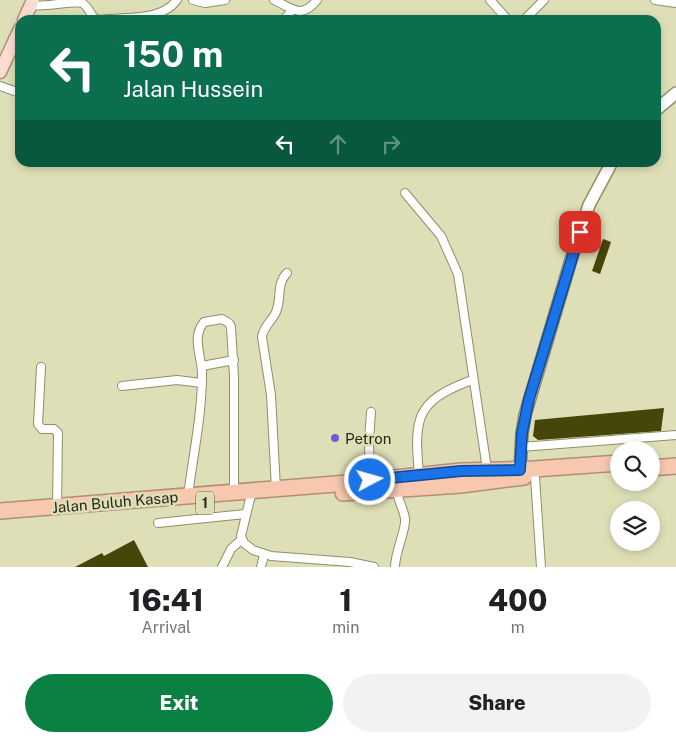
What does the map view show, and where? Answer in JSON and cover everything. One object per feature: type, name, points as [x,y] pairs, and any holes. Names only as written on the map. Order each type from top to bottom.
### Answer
[{"type":"highway","points":[[660,460],[676,459]]},
{"type":"highway","name":"Jalan Buluh Kasap","points":[[0,519],[397,489],[461,478],[487,469],[520,470],[610,464]]},
{"type":"highway","points":[[660,467],[676,466]]},
{"type":"highway","name":"Jalan Buluh Kasap","points":[[0,511],[234,493],[419,475],[461,478],[535,477],[610,471]]},
{"type":"main road","points":[[26,15],[32,2]]},
{"type":"main road","points":[[1,67],[15,39]]},
{"type":"main road","points":[[661,106],[676,93]]},
{"type":"main road","points":[[520,470],[521,447],[531,392],[589,204],[609,167]]},
{"type":"street","points":[[144,15],[153,14],[171,7],[177,0]]},
{"type":"street","points":[[193,0],[205,3],[225,0]]},
{"type":"street","points":[[274,0],[292,10],[301,11],[309,9],[317,0]]},
{"type":"street","points":[[490,0],[504,15]]},
{"type":"street","points":[[529,15],[544,0]]},
{"type":"street","points":[[655,0],[676,3]]},
{"type":"street","points":[[32,2],[45,6],[82,3],[91,15]]},
{"type":"street","points":[[288,15],[292,10]]},
{"type":"street","points":[[0,86],[15,91]]},
{"type":"street","points":[[406,193],[442,236],[458,274],[472,380],[487,469]]},
{"type":"street","points":[[276,489],[271,395],[262,337],[265,328],[276,311],[280,283],[287,273]]},
{"type":"street","points":[[188,496],[199,427],[202,383],[199,328],[208,320],[222,318],[229,323],[234,360],[234,493]]},
{"type":"street","points":[[202,366],[234,360]]},
{"type":"street","points":[[41,368],[38,424],[42,429],[54,429],[58,433],[57,507]]},
{"type":"street","points":[[122,386],[176,380],[202,383]]},
{"type":"street","points":[[419,475],[416,432],[424,409],[448,389],[472,380]]},
{"type":"street","points":[[370,480],[369,440],[371,412]]},
{"type":"street","points":[[521,447],[676,435]]},
{"type":"street","points":[[535,477],[541,567]]},
{"type":"street","points":[[395,567],[398,543],[405,521],[398,503],[397,489]]},
{"type":"street","points":[[250,499],[241,529],[242,539],[248,547],[264,555],[374,567]]},
{"type":"street","points":[[158,523],[245,514]]},
{"type":"street","points":[[222,567],[231,549],[242,539]]},
{"type":"street","points":[[261,567],[264,555]]},
{"type":"building","points":[[603,239],[611,242],[600,274],[592,271]]},
{"type":"building","points":[[664,408],[661,431],[538,440],[533,436],[535,420]]},
{"type":"building","points":[[134,540],[148,567],[75,567],[102,553],[104,556]]},
{"type":"place","name":"Petron","points":[[335,438]]},
{"type":"route","points":[[370,480],[487,469],[520,470],[522,433],[529,399],[554,312],[580,232]]}]
